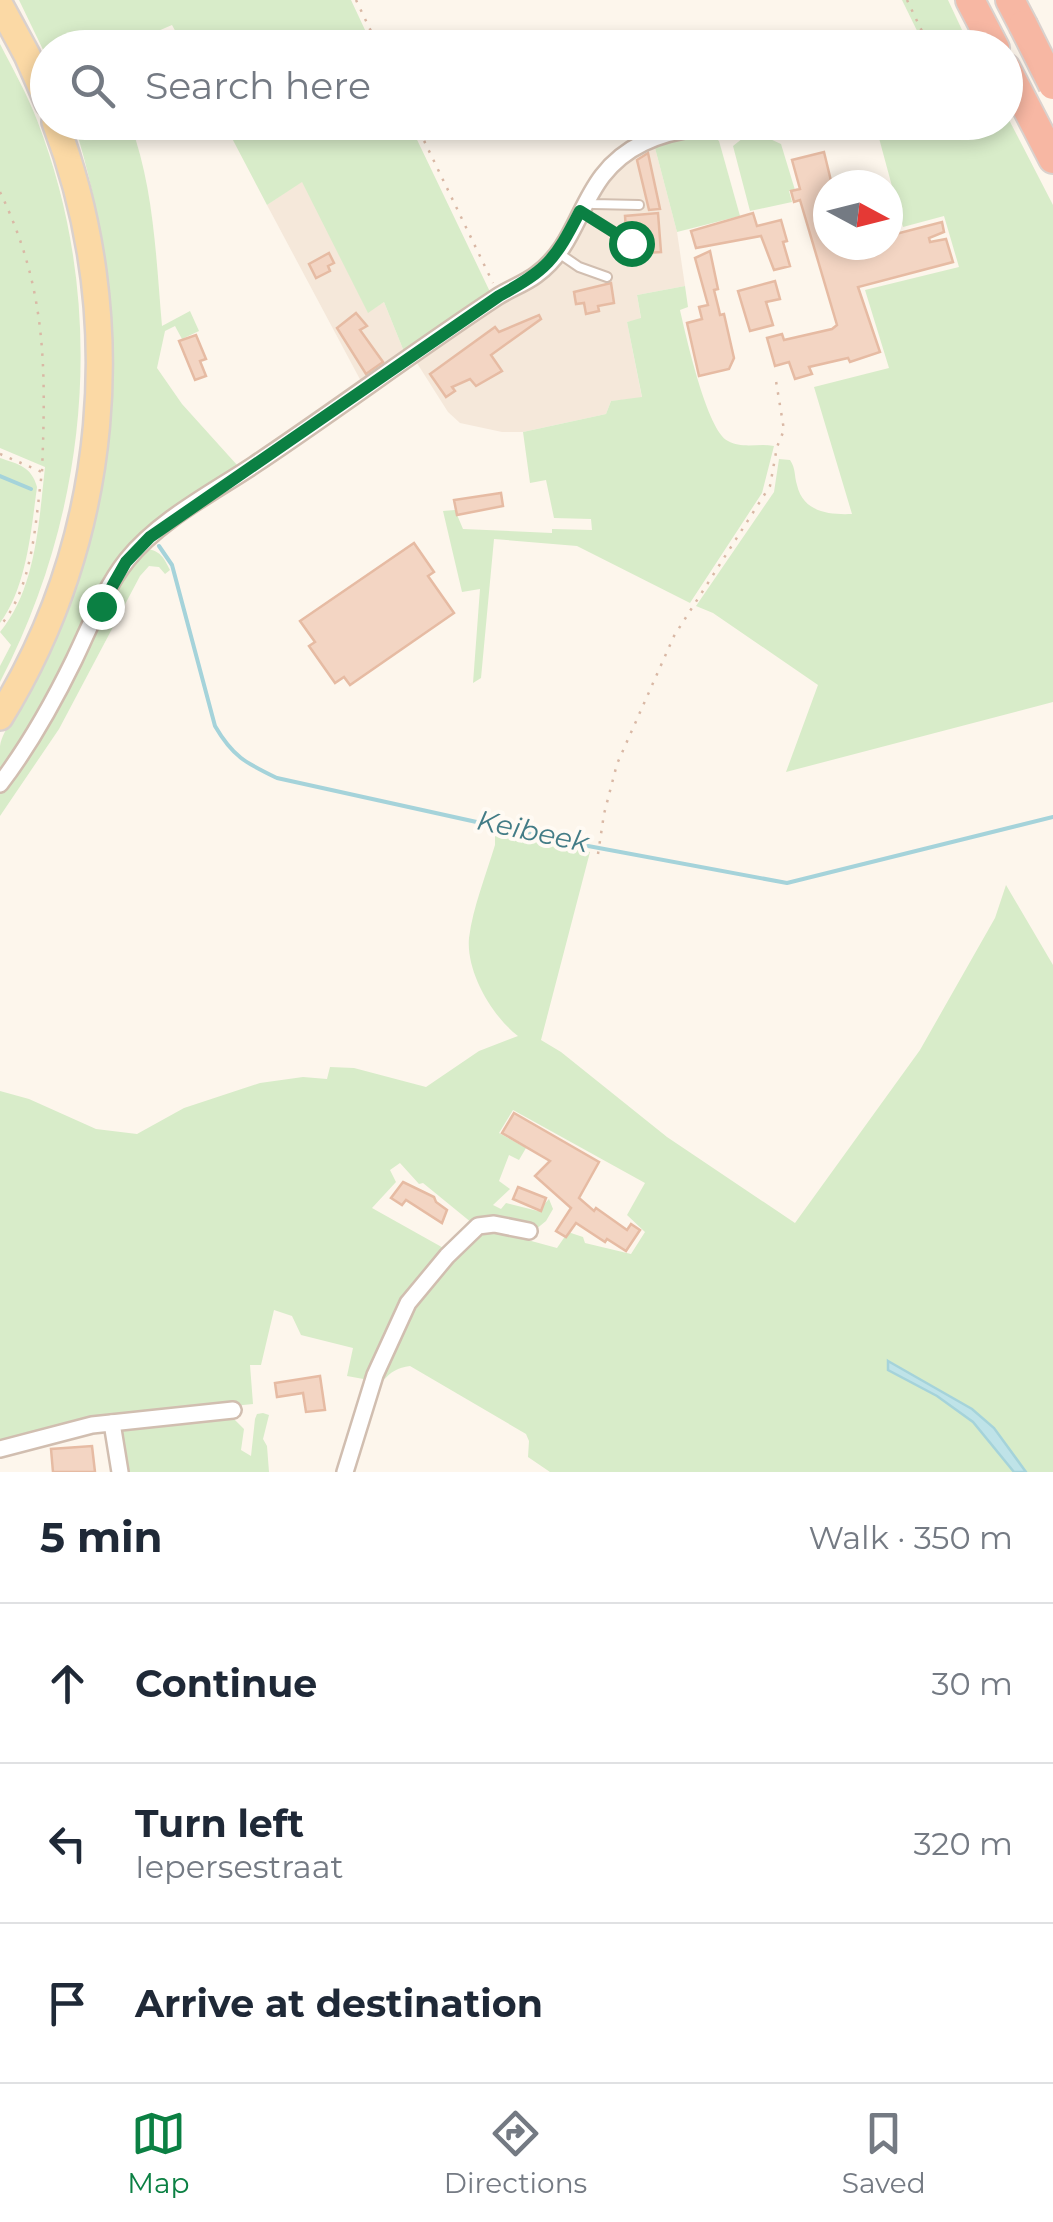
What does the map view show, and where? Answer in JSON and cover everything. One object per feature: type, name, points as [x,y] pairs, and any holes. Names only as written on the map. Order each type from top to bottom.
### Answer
[{"type":"highway","points":[[970,0],[986,30]]},
{"type":"highway","points":[[1010,0],[1053,85]]},
{"type":"highway","points":[[1023,101],[1053,159]]},
{"type":"main road","points":[[0,5],[30,61]]},
{"type":"main road","points":[[0,717],[31,660],[66,573],[87,493],[98,426],[101,354],[96,277],[81,199],[61,140]]},
{"type":"street","points":[[1023,63],[1053,56]]},
{"type":"street","points":[[0,784],[64,681],[114,581],[137,549],[499,296],[533,277],[558,252],[611,162],[647,140]]},
{"type":"street","points":[[345,1472],[388,1343],[423,1283],[478,1226],[494,1224],[529,1231]]},
{"type":"street","points":[[0,1450],[92,1425],[233,1410]]},
{"type":"street","points":[[112,1423],[120,1472]]},
{"type":"lane","points":[[583,206],[639,205]]},
{"type":"lane","points":[[583,206],[631,243]]},
{"type":"lane","points":[[558,252],[579,267],[607,278]]},
{"type":"path","points":[[356,0],[370,30]]},
{"type":"path","points":[[907,0],[921,30]]},
{"type":"path","points":[[424,140],[499,296]]},
{"type":"path","points":[[0,192],[34,280],[46,383],[42,472],[32,544],[21,588],[0,626]]},
{"type":"path","points":[[598,854],[618,764],[674,636],[770,486],[784,430],[776,381]]},
{"type":"path","points":[[0,454],[42,472]]},
{"type":"shaded area","points":[[654,144],[677,232],[685,286],[637,295],[641,319],[627,322],[642,398],[611,401],[606,414],[523,432],[460,423],[448,412],[415,360],[548,272],[599,186],[625,158]]},
{"type":"shaded area","points":[[302,181],[368,312],[384,302],[405,354],[363,385],[267,205]]},
{"type":"green space","points":[[19,0],[351,0],[365,30],[175,30],[172,25],[160,30],[33,30]]},
{"type":"green space","points":[[902,0],[948,0],[962,30],[917,30]]},
{"type":"green space","points":[[0,44],[30,104],[30,140],[43,140],[59,190],[74,261],[80,333],[79,405],[70,476],[54,547],[30,616],[0,682],[0,666],[11,645],[0,632],[12,615],[28,575],[38,532],[45,467],[0,448]]},
{"type":"green space","points":[[79,140],[136,140],[149,197],[162,326],[190,311],[199,331],[182,339],[175,326],[165,331],[157,368],[182,404],[237,465],[235,471],[135,539],[119,560],[51,694],[0,777],[2,739],[51,652],[68,610],[102,488],[113,366],[103,245]]},
{"type":"green space","points":[[233,140],[417,140],[492,296],[405,354],[384,302],[368,313],[302,182],[267,205]]},
{"type":"green space","points":[[672,140],[719,141],[740,216],[677,232],[654,144]]},
{"type":"green space","points":[[740,140],[772,140],[781,144],[795,190],[789,191],[792,202],[750,211],[733,146]]},
{"type":"green space","points":[[880,140],[1019,140],[1053,205],[1053,702],[786,772],[818,685],[713,613],[696,606],[774,492],[779,459],[790,460],[800,494],[811,506],[835,514],[852,514],[814,387],[889,368],[865,290],[959,267],[944,216],[903,227],[903,170],[888,170]]},
{"type":"green space","points":[[685,286],[688,307],[680,310],[712,420],[728,441],[774,446],[762,493],[690,603],[577,546],[494,539],[481,678],[473,683],[480,589],[462,592],[443,511],[455,510],[463,529],[552,533],[552,529],[592,530],[591,519],[554,518],[546,480],[530,483],[523,432],[606,414],[611,401],[642,397],[627,322],[641,318],[637,295]]},
{"type":"green space","points":[[0,458],[28,471],[37,487],[22,575],[0,623]]},
{"type":"green space","points":[[146,549],[161,555],[170,570],[165,574],[159,567],[149,566],[140,576],[59,729],[0,816],[0,792],[18,769],[114,590]]},
{"type":"green space","points":[[495,830],[590,852],[541,1040],[667,1137],[795,1223],[920,1050],[995,918],[1006,885],[1053,965],[1053,1472],[1026,1472],[994,1428],[972,1409],[889,1361],[888,1370],[937,1396],[973,1422],[1014,1472],[550,1472],[528,1457],[526,1434],[410,1366],[384,1380],[370,1407],[388,1350],[407,1311],[482,1222],[472,1223],[423,1183],[419,1184],[400,1163],[390,1170],[396,1182],[372,1208],[447,1250],[393,1322],[369,1380],[347,1376],[353,1348],[301,1335],[292,1316],[274,1310],[261,1365],[250,1365],[253,1404],[94,1420],[0,1446],[0,1091],[29,1099],[96,1129],[137,1134],[184,1108],[260,1083],[303,1077],[327,1079],[330,1067],[354,1068],[426,1087],[479,1051],[518,1036],[499,1017],[483,992],[469,951],[473,915],[495,845]],"holes":[[[513,1110],[645,1183],[627,1215],[645,1232],[631,1254],[585,1243],[583,1237],[568,1232],[557,1248],[524,1239],[546,1221],[553,1209],[549,1199],[538,1211],[506,1203],[501,1209],[493,1205],[510,1189],[499,1181],[509,1155],[519,1160],[526,1148],[499,1133]]]},
{"type":"green space","points":[[263,1413],[269,1415],[263,1439],[269,1472],[123,1472],[119,1426],[230,1415],[244,1429],[241,1450],[251,1456],[255,1419]]},
{"type":"water","points":[[888,1361],[972,1409],[994,1428],[1026,1472],[1014,1472],[973,1422],[937,1396],[888,1370]]},
{"type":"building","points":[[824,152],[828,170],[813,170],[813,244],[800,200],[794,202],[791,191],[800,189],[792,160]]},
{"type":"building","points":[[648,153],[660,209],[649,210],[637,160]]},
{"type":"building","points":[[658,213],[661,252],[646,253],[643,229],[626,230],[625,216]]},
{"type":"building","points":[[753,213],[757,226],[781,220],[790,266],[774,270],[761,236],[696,248],[691,231]]},
{"type":"building","points":[[942,222],[944,232],[929,238],[930,242],[946,239],[953,262],[858,287],[880,352],[850,362],[848,358],[809,367],[812,374],[795,379],[789,362],[775,366],[767,338],[782,334],[784,340],[837,325],[818,260],[903,260],[903,232]]},
{"type":"building","points":[[710,251],[718,289],[714,290],[734,358],[729,369],[699,376],[687,323],[702,319],[699,307],[708,305],[695,258]]},
{"type":"building","points":[[329,253],[334,263],[328,266],[330,271],[316,278],[309,264]]},
{"type":"building","points":[[775,281],[780,299],[766,302],[773,325],[750,331],[738,291]]},
{"type":"building","points":[[611,283],[614,303],[598,306],[599,311],[586,314],[584,303],[576,304],[574,292]]},
{"type":"building","points":[[356,313],[367,326],[360,330],[383,362],[366,374],[337,328]]},
{"type":"building","points":[[539,315],[541,319],[491,355],[502,371],[476,386],[470,379],[452,387],[455,391],[446,397],[430,374],[495,327],[499,332]]},
{"type":"building","points":[[196,335],[206,359],[200,361],[206,376],[195,380],[179,341]]},
{"type":"building","points":[[501,493],[503,506],[457,515],[454,500]]},
{"type":"building","points":[[414,543],[434,572],[428,576],[454,613],[350,685],[344,677],[335,683],[309,646],[315,642],[300,621]]},
{"type":"building","points":[[514,1113],[599,1162],[579,1198],[627,1230],[631,1224],[640,1230],[626,1251],[576,1223],[566,1237],[556,1231],[571,1208],[535,1176],[550,1161],[502,1133]]},
{"type":"building","points":[[403,1182],[434,1197],[447,1210],[442,1223],[406,1200],[402,1205],[391,1198]]},
{"type":"building","points":[[518,1187],[546,1198],[541,1211],[513,1199]]},
{"type":"building","points":[[320,1376],[325,1410],[306,1412],[303,1393],[277,1397],[275,1383]]},
{"type":"building","points":[[92,1446],[95,1472],[53,1472],[51,1449]]},
{"type":"waterway","name":"Keibeek","points":[[0,476],[31,489]]},
{"type":"waterway","name":"Keibeek","points":[[159,546],[172,565],[215,726],[241,758],[277,778],[572,843],[787,883],[1053,817]]},
{"type":"route","points":[[101,606],[126,562],[150,537],[499,296],[533,277],[553,260],[580,211],[631,243]]}]
